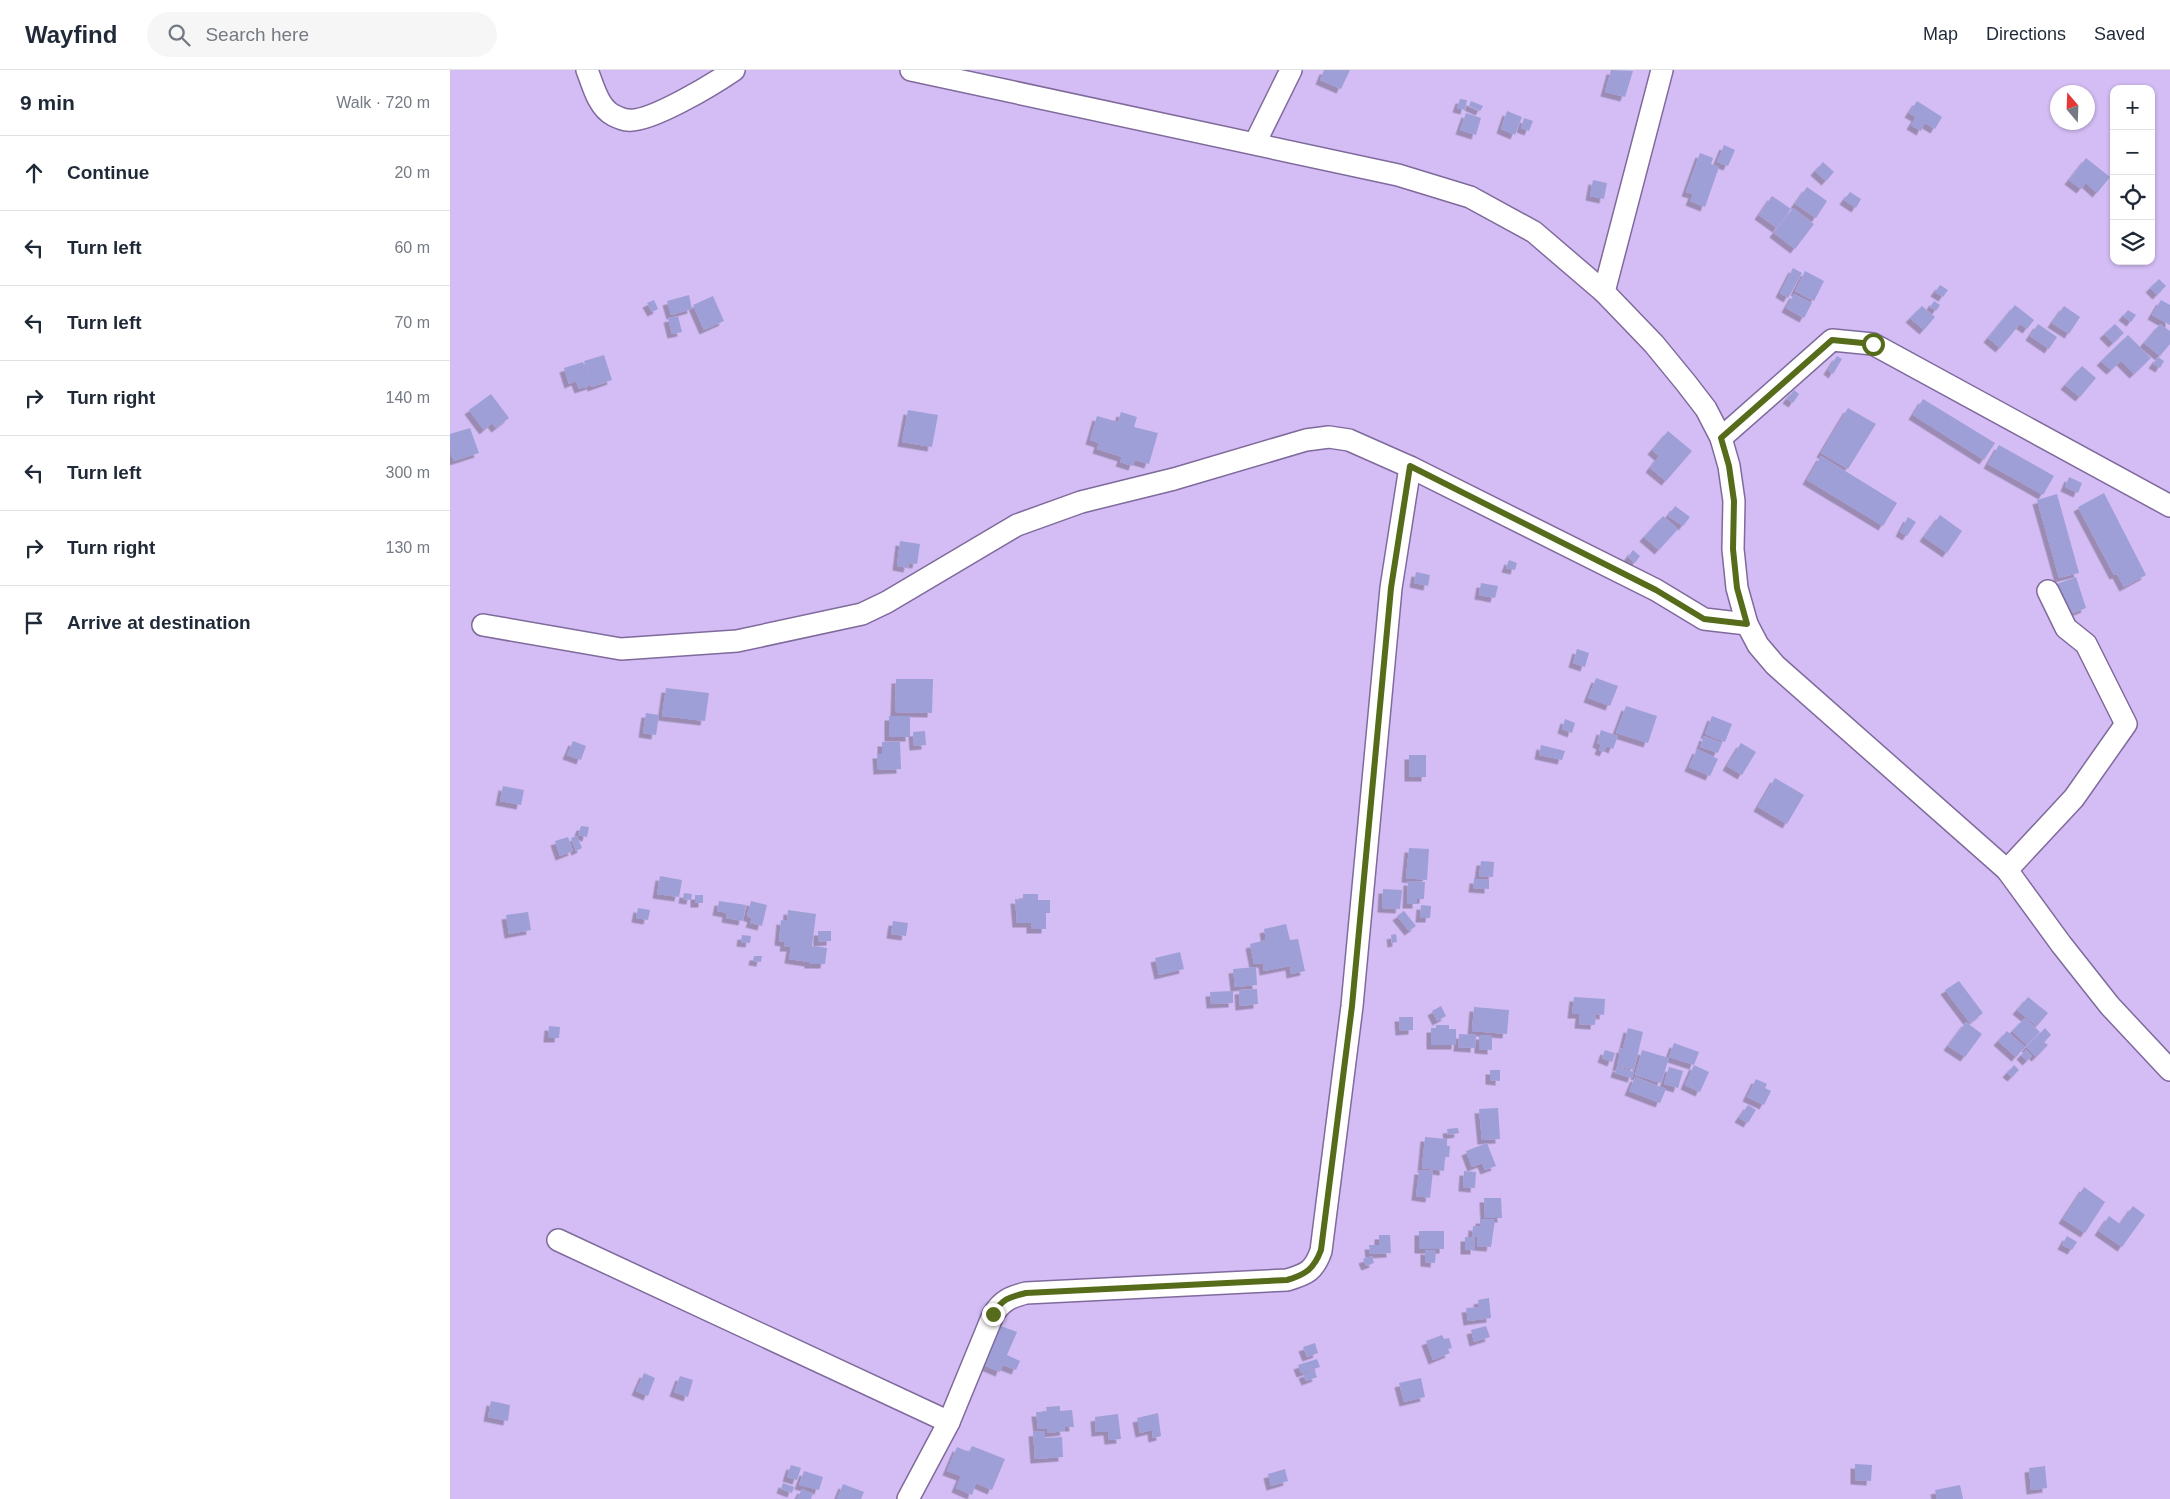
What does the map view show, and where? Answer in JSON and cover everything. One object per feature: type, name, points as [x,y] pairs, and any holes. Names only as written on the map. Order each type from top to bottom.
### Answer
[{"type":"street","points":[[587,70],[601,103],[612,115],[629,121],[654,114],[692,96],[734,70]]},
{"type":"street","points":[[911,70],[1398,175],[1470,197],[1534,232],[1604,292],[1654,344],[1706,409],[1721,438],[1729,466],[1734,501],[1733,549],[1737,588],[1747,624],[1758,645],[1775,665],[2007,870],[2061,944],[2110,1006],[2170,1070]]},
{"type":"street","points":[[1255,143],[1291,70]]},
{"type":"street","points":[[1604,292],[1662,70]]},
{"type":"street","points":[[1721,438],[1832,340],[1873,344],[2170,506]]},
{"type":"street","points":[[483,625],[621,649],[737,641],[862,614],[887,602],[1017,525],[1072,505],[1174,479],[1306,440],[1328,437],[1349,440],[1410,466],[1656,590],[1704,619],[1747,624]]},
{"type":"street","points":[[908,1499],[950,1422],[993,1314],[1000,1304],[1012,1296],[1026,1293],[1287,1280],[1304,1275],[1316,1264],[1321,1250],[1352,1006],[1391,588],[1410,466]]},
{"type":"street","points":[[2007,870],[2074,798],[2126,724],[2086,644],[2066,628],[2048,591]]},
{"type":"street","points":[[558,1240],[950,1422]]},
{"type":"building","points":[[1324,70],[1350,70],[1341,89],[1320,80]]},
{"type":"building","points":[[1611,70],[1633,71],[1625,97],[1605,92]]},
{"type":"building","points":[[1460,99],[1467,100],[1465,110],[1457,108]]},
{"type":"building","points":[[1471,101],[1483,106],[1480,111],[1469,106]]},
{"type":"building","points":[[1917,101],[1942,117],[1935,129],[1925,123],[1921,131],[1911,125],[1916,117],[1909,113]]},
{"type":"building","points":[[1507,111],[1522,117],[1515,135],[1501,129]]},
{"type":"building","points":[[1466,113],[1481,118],[1476,135],[1460,130]]},
{"type":"building","points":[[1524,118],[1533,121],[1529,131],[1521,128]]},
{"type":"building","points":[[1724,145],[1735,150],[1728,166],[1717,162]]},
{"type":"building","points":[[1700,153],[1713,158],[1711,164],[1719,167],[1705,207],[1690,201],[1693,194],[1686,192]]},
{"type":"building","points":[[2086,158],[2110,177],[2097,193],[2086,183],[2081,189],[2069,180]]},
{"type":"building","points":[[1823,162],[1834,172],[1826,181],[1815,171]]},
{"type":"building","points":[[1593,180],[1607,183],[1604,199],[1590,196]]},
{"type":"building","points":[[1807,187],[1827,201],[1816,218],[1795,204]]},
{"type":"building","points":[[1850,192],[1861,199],[1856,208],[1844,200]]},
{"type":"building","points":[[1772,196],[1791,209],[1777,228],[1759,215]]},
{"type":"building","points":[[1793,208],[1814,224],[1795,249],[1774,233]]},
{"type":"building","points":[[1793,268],[1802,273],[1788,298],[1780,293]]},
{"type":"building","points":[[1805,271],[1824,281],[1814,301],[1795,291]]},
{"type":"building","points":[[2159,279],[2166,286],[2157,295],[2150,288]]},
{"type":"building","points":[[1940,285],[1948,290],[1943,297],[1935,292]]},
{"type":"building","points":[[1794,294],[1812,303],[1804,318],[1786,308]]},
{"type":"building","points":[[689,295],[692,309],[671,315],[667,301]]},
{"type":"building","points":[[713,296],[724,321],[704,330],[693,305]]},
{"type":"building","points":[[654,300],[658,309],[652,312],[647,303]]},
{"type":"building","points":[[2161,300],[2170,305],[2170,325],[2152,315]]},
{"type":"building","points":[[1934,301],[1940,305],[1936,311],[1930,307]]},
{"type":"building","points":[[2015,305],[2034,320],[2027,329],[2020,324],[2000,348],[1988,338]]},
{"type":"building","points":[[1922,306],[1935,317],[1924,330],[1910,318]]},
{"type":"building","points":[[2064,306],[2080,317],[2069,334],[2052,323]]},
{"type":"building","points":[[2128,310],[2136,315],[2131,322],[2123,316]]},
{"type":"building","points":[[678,316],[682,332],[672,334],[668,318]]},
{"type":"building","points":[[2038,324],[2057,337],[2049,349],[2030,336]]},
{"type":"building","points":[[2115,324],[2124,333],[2113,343],[2104,334]]},
{"type":"building","points":[[2160,324],[2170,331],[2170,344],[2160,356],[2144,343]]},
{"type":"building","points":[[2128,335],[2151,358],[2134,374],[2121,361],[2111,370],[2101,361]]},
{"type":"building","points":[[604,355],[612,380],[592,387],[584,361]]},
{"type":"building","points":[[1837,356],[1842,359],[1833,374],[1828,370]]},
{"type":"building","points":[[2158,357],[2164,361],[2160,368],[2153,364]]},
{"type":"building","points":[[583,362],[591,385],[579,389],[576,381],[569,384],[564,368]]},
{"type":"building","points":[[2082,366],[2096,378],[2080,397],[2065,385]]},
{"type":"building","points":[[1794,390],[1799,394],[1793,403],[1787,399]]},
{"type":"building","points":[[491,394],[509,418],[496,428],[492,423],[484,430],[469,410]]},
{"type":"building","points":[[1923,399],[1995,443],[1984,460],[1913,415]]},
{"type":"building","points":[[1848,408],[1876,424],[1848,469],[1821,453]]},
{"type":"building","points":[[908,410],[938,415],[932,447],[902,442]]},
{"type":"building","points":[[1121,412],[1137,417],[1134,427],[1158,433],[1149,464],[1135,460],[1133,466],[1120,462],[1122,457],[1097,449],[1099,443],[1090,440],[1097,416],[1118,422]]},
{"type":"building","points":[[470,428],[479,453],[454,461],[450,452],[450,434]]},
{"type":"building","points":[[1668,431],[1692,451],[1666,481],[1650,468],[1659,456],[1652,450]]},
{"type":"building","points":[[1999,445],[2054,476],[2043,495],[1988,464]]},
{"type":"building","points":[[1821,456],[1897,503],[1883,526],[1807,480]]},
{"type":"building","points":[[2069,477],[2082,483],[2078,493],[2065,487]]},
{"type":"building","points":[[2104,493],[2146,575],[2124,587],[2117,574],[2114,575],[2078,507]]},
{"type":"building","points":[[2057,494],[2079,573],[2059,578],[2037,500]]},
{"type":"building","points":[[1675,506],[1690,517],[1683,526],[1668,516]]},
{"type":"building","points":[[1940,515],[1962,531],[1947,553],[1924,537]]},
{"type":"building","points":[[1663,516],[1678,529],[1659,550],[1644,537]]},
{"type":"building","points":[[1908,517],[1916,522],[1907,536],[1900,532]]},
{"type":"building","points":[[900,541],[920,544],[917,564],[909,563],[908,568],[897,566]]},
{"type":"building","points":[[1633,550],[1640,556],[1635,563],[1628,557]]},
{"type":"building","points":[[1509,560],[1517,563],[1515,570],[1506,568]]},
{"type":"building","points":[[1416,572],[1430,575],[1428,586],[1414,583]]},
{"type":"building","points":[[2076,577],[2086,608],[2068,615],[2057,584]]},
{"type":"building","points":[[1481,583],[1498,586],[1495,598],[1479,595]]},
{"type":"building","points":[[1577,649],[1589,653],[1585,667],[1573,663]]},
{"type":"building","points":[[1596,678],[1618,686],[1610,706],[1588,698]]},
{"type":"building","points":[[896,679],[933,679],[932,713],[895,712]]},
{"type":"building","points":[[666,688],[709,693],[705,721],[662,716]]},
{"type":"building","points":[[1626,706],[1657,716],[1648,743],[1616,733]]},
{"type":"building","points":[[646,713],[659,715],[656,735],[643,733]]},
{"type":"building","points":[[889,716],[910,716],[910,737],[889,737]]},
{"type":"building","points":[[1712,716],[1732,724],[1725,742],[1705,734]]},
{"type":"building","points":[[1565,719],[1575,723],[1572,733],[1562,729]]},
{"type":"building","points":[[1601,730],[1618,736],[1613,749],[1607,746],[1604,752],[1599,750],[1601,745],[1597,743]]},
{"type":"building","points":[[925,731],[926,745],[914,746],[913,732]]},
{"type":"building","points":[[1704,736],[1722,743],[1718,753],[1700,747]]},
{"type":"building","points":[[573,741],[586,746],[581,760],[567,755]]},
{"type":"building","points":[[882,742],[900,742],[901,769],[878,770],[877,754],[882,754]]},
{"type":"building","points":[[1741,743],[1756,752],[1742,775],[1727,766]]},
{"type":"building","points":[[1541,745],[1565,751],[1562,760],[1539,755]]},
{"type":"building","points":[[1697,749],[1718,759],[1710,776],[1689,767]]},
{"type":"building","points":[[1409,755],[1426,755],[1426,777],[1409,777]]},
{"type":"building","points":[[1775,778],[1804,795],[1787,824],[1758,807]]},
{"type":"building","points":[[503,786],[524,790],[521,805],[500,801]]},
{"type":"building","points":[[581,826],[589,827],[587,837],[578,835]]},
{"type":"building","points":[[577,836],[582,848],[576,851],[571,838]]},
{"type":"building","points":[[568,837],[573,851],[560,856],[555,841]]},
{"type":"building","points":[[1409,848],[1429,849],[1427,880],[1406,878]]},
{"type":"building","points":[[1481,861],[1494,862],[1493,877],[1479,876]]},
{"type":"building","points":[[660,876],[682,880],[679,897],[657,894]]},
{"type":"building","points":[[1474,879],[1489,880],[1489,889],[1473,888]]},
{"type":"building","points":[[1408,881],[1425,882],[1424,899],[1417,899],[1417,904],[1407,904]]},
{"type":"building","points":[[1383,889],[1402,890],[1400,909],[1382,908]]},
{"type":"building","points":[[684,893],[692,894],[691,900],[683,899]]},
{"type":"building","points":[[1023,894],[1038,894],[1038,900],[1050,900],[1050,913],[1046,913],[1046,929],[1031,929],[1031,923],[1017,923],[1015,899],[1023,900]]},
{"type":"building","points":[[695,895],[703,895],[703,903],[695,903]]},
{"type":"building","points":[[719,901],[746,905],[743,921],[726,918],[727,913],[717,911]]},
{"type":"building","points":[[751,901],[767,905],[762,926],[750,923],[752,918],[747,916]]},
{"type":"building","points":[[1421,905],[1431,906],[1430,918],[1420,918]]},
{"type":"building","points":[[638,908],[650,910],[648,920],[636,918]]},
{"type":"building","points":[[788,910],[816,914],[812,946],[827,948],[825,964],[809,964],[809,962],[789,959],[791,947],[784,947],[785,942],[779,941],[781,920],[787,921]]},
{"type":"building","points":[[1404,911],[1416,926],[1409,931],[1397,916]]},
{"type":"building","points":[[528,912],[531,930],[509,934],[506,915]]},
{"type":"building","points":[[893,921],[908,923],[906,936],[891,934]]},
{"type":"building","points":[[1286,924],[1290,940],[1298,939],[1305,971],[1291,974],[1290,966],[1264,971],[1263,963],[1254,964],[1250,944],[1266,940],[1264,929]]},
{"type":"building","points":[[818,931],[831,931],[831,941],[818,942]]},
{"type":"building","points":[[1396,934],[1397,942],[1392,943],[1391,935]]},
{"type":"building","points":[[742,935],[751,936],[750,943],[741,942]]},
{"type":"building","points":[[1180,952],[1184,969],[1159,975],[1155,958]]},
{"type":"building","points":[[754,956],[762,956],[761,962],[753,961]]},
{"type":"building","points":[[1256,967],[1257,985],[1235,987],[1233,969]]},
{"type":"building","points":[[1959,981],[1983,1013],[1970,1023],[1945,990]]},
{"type":"building","points":[[1257,989],[1258,1004],[1240,1006],[1239,990]]},
{"type":"building","points":[[1233,991],[1233,1003],[1211,1004],[1210,992]]},
{"type":"building","points":[[1574,997],[1605,999],[1604,1015],[1596,1014],[1595,1025],[1579,1024],[1580,1014],[1572,1014]]},
{"type":"building","points":[[2028,997],[2048,1013],[2037,1026],[2017,1010]]},
{"type":"building","points":[[1441,1006],[1446,1016],[1437,1021],[1432,1011]]},
{"type":"building","points":[[1474,1007],[1509,1010],[1507,1034],[1472,1031]]},
{"type":"building","points":[[1399,1017],[1413,1017],[1413,1030],[1400,1031]]},
{"type":"building","points":[[2025,1018],[2040,1032],[2027,1045],[2012,1031]]},
{"type":"building","points":[[1966,1022],[1982,1034],[1965,1057],[1948,1046]]},
{"type":"building","points":[[1436,1025],[1449,1025],[1449,1029],[1456,1029],[1456,1045],[1431,1045],[1431,1028],[1436,1028]]},
{"type":"building","points":[[549,1026],[560,1027],[559,1038],[548,1038]]},
{"type":"building","points":[[1628,1028],[1643,1032],[1634,1070],[1617,1066],[1621,1048],[1630,1050],[1623,1048]]},
{"type":"building","points":[[2045,1028],[2051,1035],[2044,1042],[2048,1045],[2036,1057],[2026,1047]]},
{"type":"building","points":[[2007,1031],[2025,1047],[2016,1057],[1998,1041]]},
{"type":"building","points":[[1459,1034],[1476,1035],[1475,1048],[1458,1047]]},
{"type":"building","points":[[1479,1035],[1492,1036],[1492,1050],[1479,1049]]},
{"type":"building","points":[[1674,1043],[1699,1052],[1694,1065],[1669,1057]]},
{"type":"building","points":[[1605,1050],[1615,1053],[1612,1062],[1602,1058]]},
{"type":"building","points":[[1642,1050],[1669,1058],[1661,1083],[1635,1075]]},
{"type":"building","points":[[2026,1050],[2032,1056],[2027,1061],[2021,1055]]},
{"type":"building","points":[[1694,1065],[1709,1072],[1700,1092],[1685,1085]]},
{"type":"building","points":[[2014,1065],[2019,1070],[2012,1077],[2007,1073]]},
{"type":"building","points":[[1617,1067],[1634,1072],[1632,1078],[1615,1073]]},
{"type":"building","points":[[1669,1067],[1683,1071],[1678,1088],[1664,1084]]},
{"type":"building","points":[[1490,1070],[1500,1070],[1500,1081],[1490,1080]]},
{"type":"building","points":[[1635,1077],[1666,1089],[1660,1103],[1629,1091]]},
{"type":"building","points":[[1756,1079],[1767,1084],[1765,1088],[1771,1091],[1764,1105],[1747,1097]]},
{"type":"building","points":[[1748,1105],[1756,1110],[1748,1123],[1739,1118]]},
{"type":"building","points":[[1498,1108],[1500,1139],[1482,1140],[1479,1109]]},
{"type":"building","points":[[1458,1128],[1459,1133],[1448,1135],[1447,1129]]},
{"type":"building","points":[[1425,1137],[1447,1139],[1447,1146],[1450,1146],[1449,1157],[1445,1157],[1444,1171],[1422,1168]]},
{"type":"building","points":[[1487,1143],[1496,1166],[1485,1170],[1482,1163],[1472,1167],[1466,1151]]},
{"type":"building","points":[[1419,1170],[1433,1171],[1430,1198],[1416,1196]]},
{"type":"building","points":[[1464,1171],[1476,1172],[1475,1188],[1463,1187]]},
{"type":"building","points":[[2084,1187],[2105,1202],[2085,1233],[2063,1219]]},
{"type":"building","points":[[1484,1198],[1501,1198],[1502,1218],[1485,1218]]},
{"type":"building","points":[[2133,1206],[2145,1215],[2122,1247],[2099,1231],[2109,1216],[2120,1224]]},
{"type":"building","points":[[1480,1219],[1495,1220],[1491,1247],[1477,1246],[1478,1237],[1475,1237],[1475,1250],[1465,1250],[1465,1237],[1472,1237],[1473,1226],[1480,1227]]},
{"type":"building","points":[[1419,1231],[1444,1231],[1444,1249],[1419,1249]]},
{"type":"building","points":[[1379,1235],[1390,1235],[1391,1253],[1370,1254],[1369,1245],[1379,1245]]},
{"type":"building","points":[[2067,1236],[2077,1242],[2072,1250],[2062,1245]]},
{"type":"building","points":[[1425,1250],[1436,1251],[1435,1263],[1425,1262]]},
{"type":"building","points":[[1372,1256],[1374,1263],[1366,1266],[1363,1259]]},
{"type":"building","points":[[1489,1298],[1491,1318],[1468,1321],[1466,1308],[1479,1307],[1478,1300]]},
{"type":"building","points":[[998,1325],[1017,1332],[1007,1355],[1020,1361],[1016,1370],[1003,1365],[1000,1372],[981,1364]]},
{"type":"building","points":[[1486,1326],[1490,1337],[1474,1342],[1471,1330]]},
{"type":"building","points":[[1442,1335],[1444,1339],[1449,1338],[1452,1348],[1448,1349],[1450,1353],[1433,1360],[1426,1341]]},
{"type":"building","points":[[1315,1343],[1318,1353],[1307,1357],[1303,1347]]},
{"type":"building","points":[[1317,1359],[1320,1367],[1301,1373],[1298,1365]]},
{"type":"building","points":[[1314,1370],[1317,1377],[1306,1381],[1303,1374]]},
{"type":"building","points":[[644,1373],[655,1378],[648,1396],[636,1391]]},
{"type":"building","points":[[680,1376],[693,1380],[688,1397],[674,1392]]},
{"type":"building","points":[[1421,1378],[1425,1397],[1404,1402],[1399,1383]]},
{"type":"building","points":[[491,1401],[510,1405],[508,1421],[488,1417]]},
{"type":"building","points":[[1060,1406],[1060,1411],[1072,1410],[1074,1427],[1064,1427],[1065,1431],[1048,1433],[1047,1428],[1038,1429],[1036,1412],[1047,1412],[1046,1407]]},
{"type":"building","points":[[1158,1413],[1161,1436],[1153,1438],[1152,1430],[1140,1433],[1137,1418]]},
{"type":"building","points":[[1118,1414],[1121,1439],[1109,1440],[1108,1431],[1096,1432],[1095,1417]]},
{"type":"building","points":[[1044,1431],[1045,1438],[1062,1437],[1063,1457],[1035,1459],[1033,1432]]},
{"type":"building","points":[[972,1446],[1005,1459],[992,1490],[976,1483],[972,1495],[956,1488],[961,1476],[947,1471],[957,1447],[969,1452]]},
{"type":"building","points":[[1855,1464],[1872,1465],[1871,1481],[1855,1480]]},
{"type":"building","points":[[791,1465],[801,1468],[797,1480],[787,1477]]},
{"type":"building","points":[[2045,1466],[2047,1488],[2031,1490],[2029,1468]]},
{"type":"building","points":[[1285,1469],[1288,1481],[1271,1486],[1268,1474]]},
{"type":"building","points":[[804,1471],[823,1477],[819,1490],[799,1485]]},
{"type":"building","points":[[783,1483],[794,1487],[792,1493],[781,1489]]},
{"type":"building","points":[[843,1484],[864,1492],[861,1499],[837,1499]]},
{"type":"building","points":[[1960,1485],[1963,1499],[1937,1499],[1935,1490]]},
{"type":"building","points":[[802,1489],[813,1494],[811,1499],[797,1499]]},
{"type":"route","points":[[993,1314],[1000,1304],[1012,1296],[1026,1293],[1287,1280],[1304,1275],[1316,1264],[1321,1250],[1352,1006],[1391,588],[1410,466],[1656,590],[1704,619],[1747,624],[1737,588],[1733,549],[1734,501],[1729,466],[1721,438],[1772,395],[1823,346],[1832,340],[1873,344]]}]
